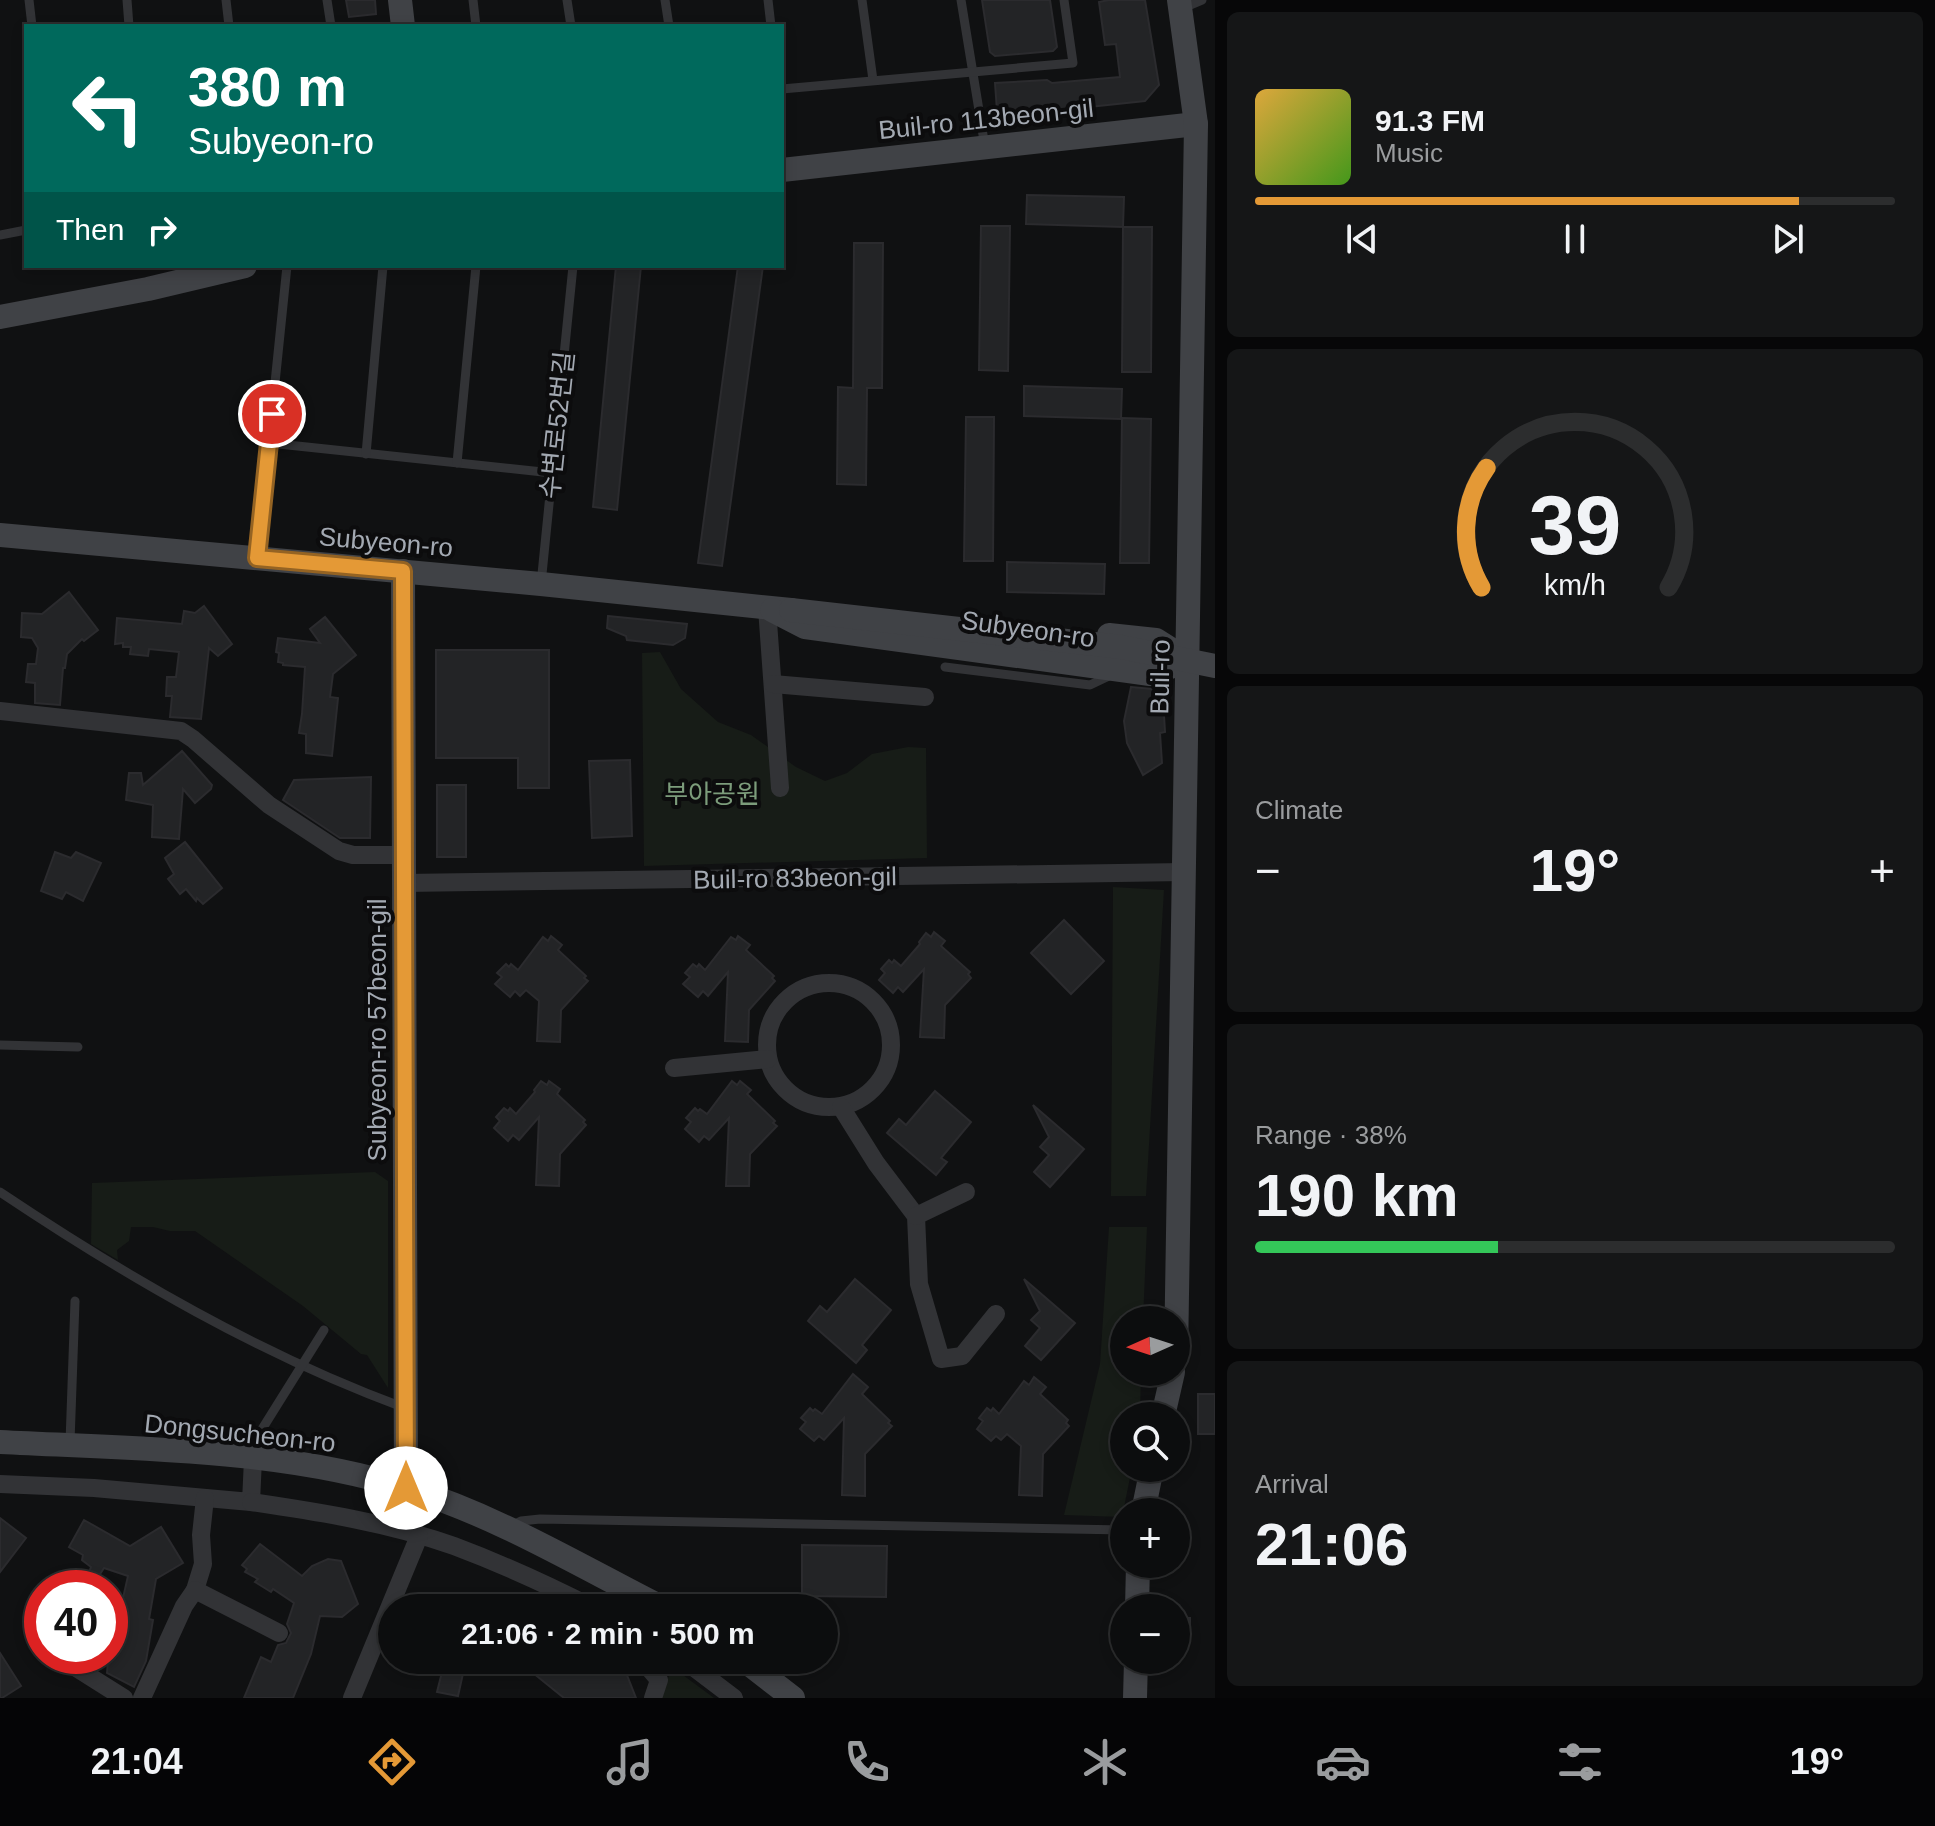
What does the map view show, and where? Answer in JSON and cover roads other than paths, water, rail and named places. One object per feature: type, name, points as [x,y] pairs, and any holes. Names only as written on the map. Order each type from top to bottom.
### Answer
[{"type":"street","points":[[400,0],[403,24]]},
{"type":"street","name":"Buil-ro","points":[[1177,1306],[1196,124],[1187,3]]},
{"type":"street","name":"Buil-ro 113beon-gil","points":[[784,170],[1196,124]]},
{"type":"street","points":[[1,321],[237,268]]},
{"type":"street","name":"Subyeon-ro","points":[[0,535],[779,609],[1121,647],[1215,666]]},
{"type":"street","name":"Subyeon-ro 57beon-gil","points":[[403,571],[406,1488]]},
{"type":"street","name":"Subyeon-ro","points":[[779,609],[787,601],[1156,640],[1188,661]]},
{"type":"street","points":[[779,609],[773,684],[780,788]]},
{"type":"street","name":"Subyeon-ro","points":[[779,609],[805,627],[1150,674],[1188,661]]},
{"type":"street","points":[[773,684],[925,697]]},
{"type":"street","points":[[0,711],[181,731],[269,805],[339,851],[353,855],[404,855]]},
{"type":"street","name":"Buil-ro 83beon-gil","points":[[404,883],[1185,872]]},
{"type":"street","points":[[823,983],[844,984],[863,993],[879,1007],[888,1026],[891,1047],[887,1068],[877,1086],[860,1099],[841,1107],[822,1108],[803,1102],[787,1092],[775,1077],[768,1059],[767,1037],[773,1017],[785,1000],[803,988],[823,983]]},
{"type":"street","points":[[674,1068],[768,1059]]},
{"type":"street","points":[[841,1107],[876,1163],[916,1216],[919,1284],[941,1359],[962,1356],[996,1314]]},
{"type":"street","points":[[916,1216],[966,1192]]},
{"type":"street","name":"Dongsucheon-ro","points":[[0,1442],[286,1462],[406,1488],[507,1528],[636,1594]]},
{"type":"street","points":[[251,1502],[253,1459]]},
{"type":"street","points":[[0,1484],[94,1488],[251,1502],[326,1513],[453,1546],[565,1594]]},
{"type":"street","points":[[142,1698],[184,1606],[195,1590],[203,1564],[201,1535],[205,1498]]},
{"type":"street","points":[[352,1698],[419,1536]]},
{"type":"street","points":[[195,1590],[279,1633]]},
{"type":"street","points":[[86,1674],[124,1698]]},
{"type":"street","points":[[653,1698],[659,1680],[654,1674]]},
{"type":"street","points":[[702,1674],[734,1698]]},
{"type":"street","points":[[762,1674],[793,1698]]},
{"type":"street","points":[[1135,1698],[1136,1674]]},
{"type":"lane","points":[[29,0],[32,24]]},
{"type":"lane","points":[[127,0],[129,24]]},
{"type":"lane","points":[[226,0],[229,24]]},
{"type":"lane","points":[[327,0],[331,24]]},
{"type":"lane","points":[[473,0],[476,24]]},
{"type":"lane","points":[[567,0],[571,24]]},
{"type":"lane","points":[[665,0],[669,24]]},
{"type":"lane","points":[[768,0],[771,24]]},
{"type":"lane","points":[[862,0],[873,80]]},
{"type":"lane","points":[[961,0],[985,147]]},
{"type":"lane","points":[[784,89],[1073,63],[1064,0]]},
{"type":"lane","points":[[0,235],[24,230]]},
{"type":"lane","points":[[257,558],[287,268]]},
{"type":"lane","points":[[366,454],[383,268]]},
{"type":"lane","points":[[457,463],[476,268]]},
{"type":"lane","name":"수변로52번길","points":[[541,584],[573,268]]},
{"type":"lane","points":[[269,443],[552,473]]},
{"type":"lane","points":[[945,667],[1090,685],[1121,670]]},
{"type":"lane","points":[[0,1045],[78,1047]]},
{"type":"lane","points":[[0,1192],[153,1288],[300,1366],[406,1408]]},
{"type":"lane","points":[[70,1446],[75,1301]]},
{"type":"lane","points":[[253,1459],[259,1434],[324,1330]]},
{"type":"lane","points":[[507,1528],[521,1521],[540,1519],[1110,1530]]},
{"type":"park label","name":"부아공원","points":[[712,794]]}]
